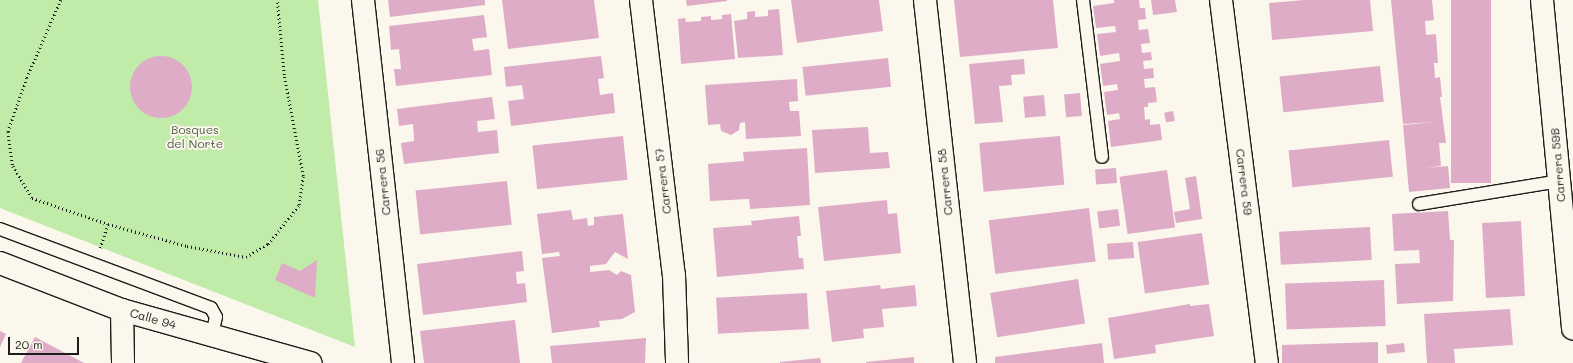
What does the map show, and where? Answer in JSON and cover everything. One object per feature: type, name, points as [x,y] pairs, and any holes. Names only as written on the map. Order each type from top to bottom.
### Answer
[{"type":"street","name":"Carrera 56","points":[[363,0],[402,363]]},
{"type":"street","name":"Carrera 57","points":[[641,0],[674,275],[677,363]]},
{"type":"street","name":"Carrera 58","points":[[925,0],[965,363]]},
{"type":"street","name":"Carrera 59","points":[[1220,0],[1267,363]]},
{"type":"street","name":"Carrera 59B","points":[[1542,0],[1573,329]]},
{"type":"street","name":"Calle 94","points":[[0,262],[122,310],[310,363]]},
{"type":"street","points":[[122,310],[123,363]]},
{"type":"lane","points":[[1083,0],[1102,156]]},
{"type":"lane","points":[[1419,204],[1559,181]]},
{"type":"lane","points":[[0,229],[211,308],[216,316],[212,335]]},
{"type":"path","points":[[61,0],[57,15],[27,78],[8,132],[14,166],[32,198],[108,224],[187,246],[246,257],[268,244],[299,205],[303,176],[284,75],[278,0]]},
{"type":"green space","name":"Bosques del Norte","points":[[0,0],[318,0],[355,347],[0,208]]},
{"type":"building","points":[[388,0],[485,0],[485,5],[390,17]]},
{"type":"building","points":[[502,0],[594,0],[599,38],[508,49]]},
{"type":"building","points":[[686,0],[727,0],[727,1],[687,6]]},
{"type":"building","points":[[791,0],[879,0],[883,31],[797,43]]},
{"type":"building","points":[[954,0],[1053,0],[1058,48],[960,57]]},
{"type":"building","points":[[1114,0],[1139,0],[1140,8],[1145,8],[1146,19],[1138,20],[1139,30],[1148,29],[1150,43],[1141,44],[1142,53],[1151,52],[1152,60],[1143,61],[1144,69],[1153,68],[1154,78],[1144,79],[1145,88],[1155,87],[1157,102],[1148,103],[1148,107],[1144,107],[1145,120],[1150,119],[1150,125],[1160,124],[1162,140],[1111,147],[1108,121],[1120,119],[1119,113],[1107,115],[1104,92],[1118,90],[1117,84],[1103,86],[1100,64],[1120,61],[1119,53],[1100,56],[1097,34],[1116,32],[1115,26],[1096,28],[1093,6],[1114,3]]},
{"type":"building","points":[[1151,0],[1175,0],[1177,12],[1153,15]]},
{"type":"building","points":[[1304,0],[1370,0],[1373,31],[1272,40],[1269,3]]},
{"type":"building","points":[[1391,0],[1432,0],[1434,20],[1425,21],[1426,35],[1436,34],[1438,63],[1434,63],[1435,78],[1440,77],[1442,97],[1440,97],[1446,143],[1439,143],[1441,166],[1426,168],[1448,166],[1450,188],[1409,192],[1403,125],[1437,122],[1403,124]]},
{"type":"building","points":[[1451,0],[1491,0],[1491,183],[1451,183]]},
{"type":"building","points":[[779,9],[783,55],[738,58],[734,21],[747,19],[747,12],[755,11],[755,17],[768,16],[768,10]]},
{"type":"building","points":[[731,14],[735,59],[681,64],[678,19],[685,18],[686,22],[701,21],[701,17],[711,16],[711,20],[722,19],[722,15]]},
{"type":"building","points":[[484,15],[487,37],[472,39],[474,51],[489,49],[492,75],[396,86],[394,69],[401,69],[399,49],[391,50],[389,26]]},
{"type":"building","points":[[155,56],[167,56],[183,65],[190,75],[192,87],[190,99],[183,109],[167,118],[155,118],[144,113],[135,104],[130,93],[130,81],[135,70],[144,61]]},
{"type":"building","points":[[601,56],[604,78],[598,79],[600,95],[613,93],[615,113],[511,126],[508,101],[524,99],[522,85],[506,87],[504,67]]},
{"type":"building","points":[[888,58],[891,87],[806,96],[802,67]]},
{"type":"building","points":[[1024,59],[1025,74],[1011,75],[1012,85],[999,86],[1003,122],[975,124],[969,64]]},
{"type":"building","points":[[1380,66],[1384,102],[1283,112],[1280,77]]},
{"type":"building","points":[[797,79],[798,101],[789,102],[790,111],[799,111],[801,136],[746,139],[745,122],[740,123],[739,130],[731,135],[721,131],[720,124],[708,125],[705,85]]},
{"type":"building","points":[[1080,93],[1082,116],[1066,117],[1064,94]]},
{"type":"building","points":[[1044,95],[1046,116],[1025,118],[1023,97]]},
{"type":"building","points":[[492,97],[495,119],[477,121],[478,132],[497,130],[499,153],[404,164],[401,143],[414,141],[413,124],[399,126],[397,109]]},
{"type":"building","points":[[1173,111],[1175,121],[1166,123],[1164,113]]},
{"type":"building","points":[[868,127],[870,153],[888,152],[890,168],[815,173],[812,130]]},
{"type":"building","points":[[623,136],[628,180],[537,189],[532,146]]},
{"type":"building","points":[[1060,136],[1064,185],[984,192],[979,143]]},
{"type":"building","points":[[1389,140],[1393,177],[1292,187],[1289,151]]},
{"type":"building","points":[[807,148],[810,205],[750,209],[749,199],[710,201],[708,164],[744,161],[743,152]]},
{"type":"building","points":[[1116,168],[1117,183],[1096,184],[1095,169]]},
{"type":"building","points":[[1167,170],[1175,227],[1128,234],[1119,177]]},
{"type":"building","points":[[1196,176],[1202,219],[1176,223],[1174,212],[1190,209],[1185,178]]},
{"type":"building","points":[[507,181],[512,225],[420,234],[416,191]]},
{"type":"building","points":[[887,200],[888,214],[897,213],[901,253],[824,261],[818,207]]},
{"type":"building","points":[[1089,208],[1096,262],[995,274],[989,220]]},
{"type":"building","points":[[1118,209],[1120,226],[1099,228],[1097,212]]},
{"type":"building","points":[[571,210],[573,220],[587,218],[588,226],[594,225],[594,217],[623,214],[628,259],[615,252],[606,264],[590,266],[590,272],[609,270],[617,275],[621,271],[631,275],[635,312],[622,319],[599,321],[600,327],[552,333],[542,258],[560,256],[559,252],[542,254],[537,214]]},
{"type":"building","points":[[1448,211],[1450,240],[1454,240],[1453,301],[1397,304],[1395,264],[1420,263],[1419,250],[1394,251],[1392,214]]},
{"type":"building","points":[[799,216],[801,236],[797,236],[799,258],[803,258],[804,269],[717,277],[713,228],[752,225],[751,221]]},
{"type":"building","points":[[1521,221],[1525,296],[1486,298],[1482,223]]},
{"type":"building","points":[[1370,227],[1372,260],[1281,265],[1279,232]]},
{"type":"building","points":[[1202,233],[1209,284],[1145,294],[1138,242]]},
{"type":"building","points":[[1133,242],[1134,258],[1108,260],[1107,244]]},
{"type":"building","points":[[522,251],[524,271],[516,272],[517,284],[525,283],[527,302],[423,315],[417,264]]},
{"type":"building","points":[[317,260],[315,298],[275,280],[282,263],[300,271]]},
{"type":"building","points":[[1078,279],[1085,323],[997,337],[990,293]]},
{"type":"building","points":[[1384,280],[1386,326],[1287,329],[1285,283]]},
{"type":"building","points":[[880,285],[881,289],[915,285],[917,306],[882,309],[884,327],[863,329],[864,338],[832,342],[826,291]]},
{"type":"building","points":[[807,293],[809,329],[718,334],[716,298]]},
{"type":"building","points":[[1190,304],[1190,306],[1209,304],[1214,336],[1155,345],[1156,353],[1114,359],[1108,318]]},
{"type":"building","points":[[1510,309],[1513,345],[1454,349],[1455,363],[1427,363],[1424,314]]},
{"type":"building","points":[[515,320],[520,363],[424,363],[420,331]]},
{"type":"building","points":[[0,331],[6,334],[0,347]]},
{"type":"building","points":[[35,337],[84,363],[21,363]]},
{"type":"building","points":[[646,338],[645,363],[552,363],[550,346]]},
{"type":"building","points":[[1378,342],[1378,363],[1282,363],[1282,345]]},
{"type":"building","points":[[1102,343],[1104,363],[995,363],[995,357]]},
{"type":"building","points":[[1404,343],[1405,352],[1387,354],[1386,345]]},
{"type":"building","points":[[914,357],[914,363],[866,363],[866,362]]},
{"type":"building","points":[[820,358],[821,363],[780,363],[780,362]]}]
